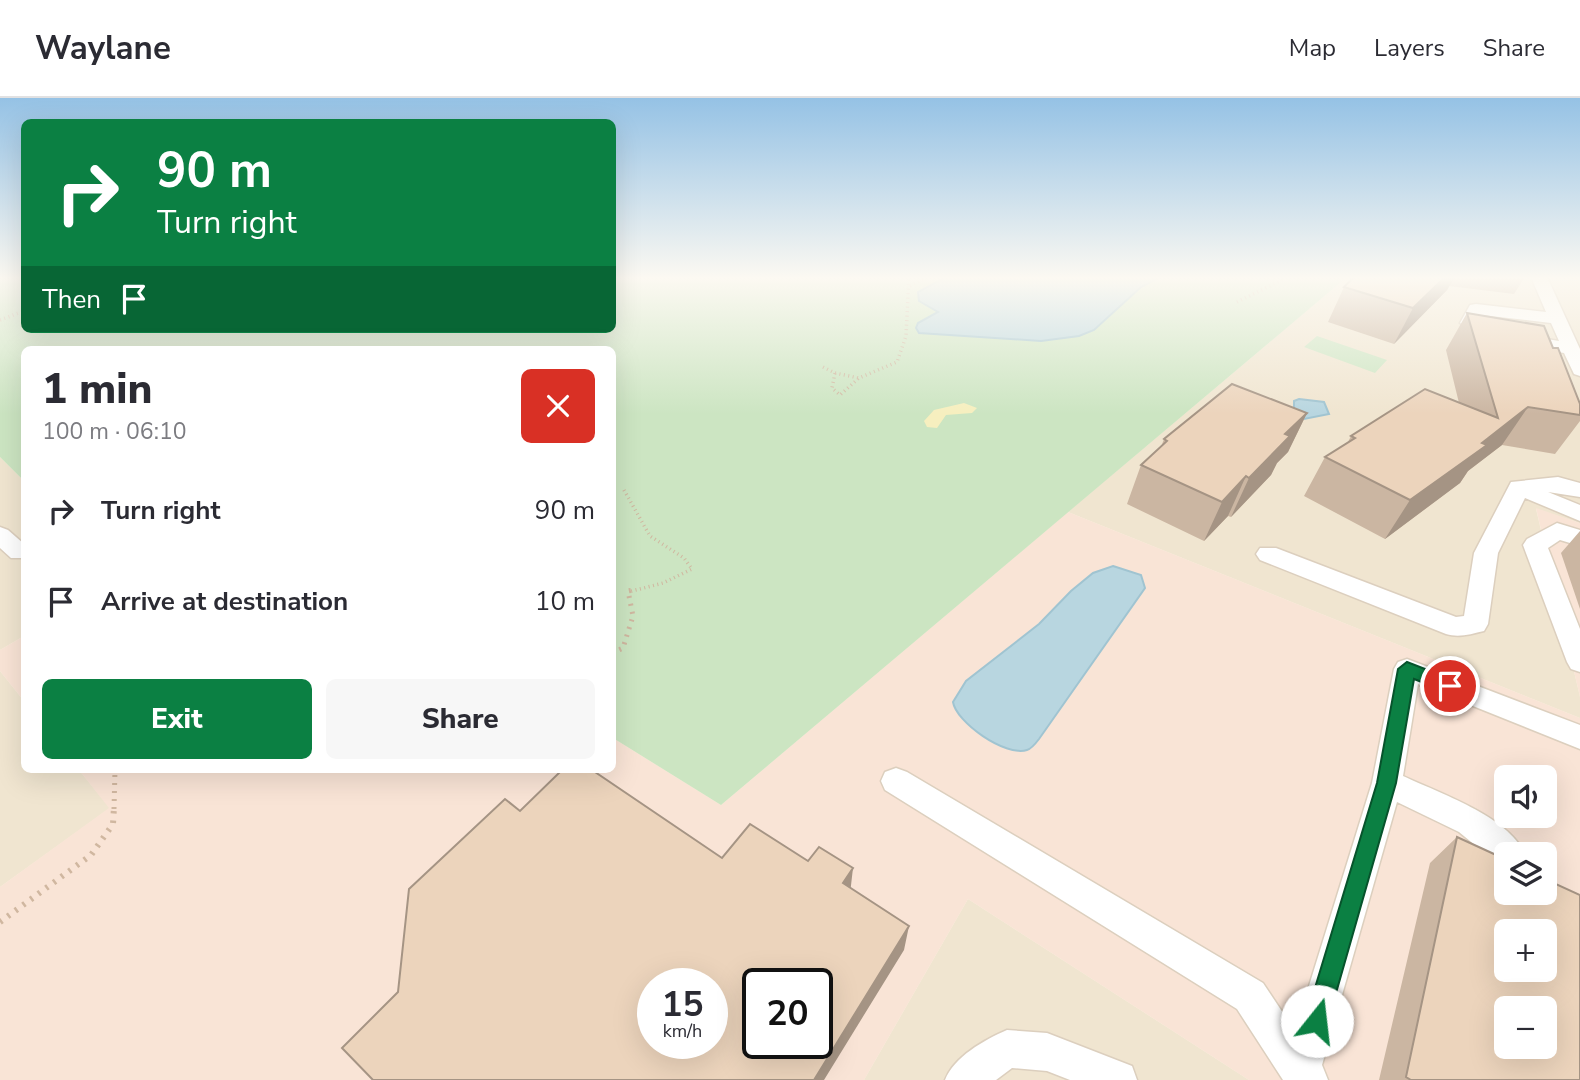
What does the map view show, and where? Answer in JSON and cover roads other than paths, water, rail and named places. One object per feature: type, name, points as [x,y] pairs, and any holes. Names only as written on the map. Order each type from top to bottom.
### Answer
[{"type":"street","points":[[1469,323],[1501,336],[1571,349]]},
{"type":"street","points":[[1561,323],[1580,370]]},
{"type":"street","points":[[1519,487],[1558,484],[1580,490]]},
{"type":"street","points":[[1519,487],[1580,514]]},
{"type":"street","points":[[1268,554],[1455,627],[1475,624],[1486,553],[1519,487]]},
{"type":"street","points":[[1580,538],[1557,531],[1535,545],[1580,662]]},
{"type":"street","points":[[0,535],[19,552]]},
{"type":"street","points":[[1306,1077],[1387,783],[1407,669],[1580,737]]},
{"type":"street","points":[[896,780],[1250,996],[1306,1077]]},
{"type":"street","points":[[1387,783],[1470,822],[1494,842]]},
{"type":"street","points":[[964,1080],[1007,1049],[1047,1052],[1118,1080]]},
{"type":"water","points":[[918,323],[1102,323],[1094,330],[1079,336],[1041,341],[919,333],[916,328]]},
{"type":"water","points":[[1299,399],[1324,402],[1329,414],[1299,420],[1294,415],[1294,401]]},
{"type":"water","points":[[1113,566],[1141,575],[1145,588],[1035,744],[1027,750],[1018,751],[995,743],[972,728],[956,710],[953,702],[966,681],[1039,624],[1093,573]]}]
